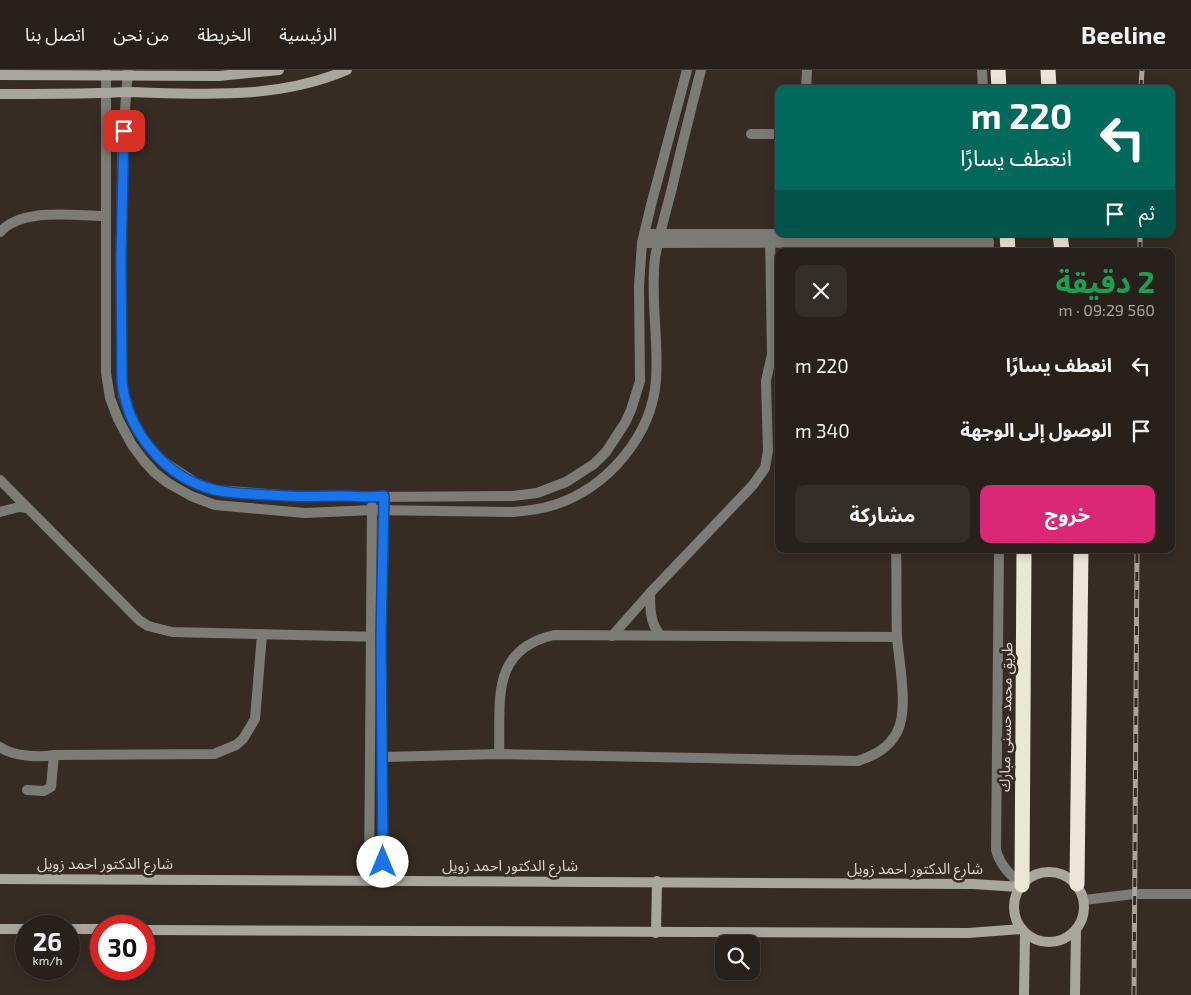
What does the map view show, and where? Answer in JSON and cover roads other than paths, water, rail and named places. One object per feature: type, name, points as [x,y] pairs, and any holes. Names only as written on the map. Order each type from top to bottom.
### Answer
[{"type":"highway","points":[[998,70],[999,85]]},
{"type":"highway","points":[[1048,70],[1049,85]]},
{"type":"highway","name":"طريق محمد حسنى مبارك","points":[[1021,886],[1024,553]]},
{"type":"highway","points":[[1077,884],[1081,553]]},
{"type":"street","points":[[0,75],[128,72],[219,76],[279,70]]},
{"type":"street","points":[[0,94],[126,92],[255,93],[282,90],[347,70]]},
{"type":"street","points":[[128,72],[122,150],[122,381],[123,395],[137,430],[156,456],[196,483],[215,490],[308,497],[372,497],[513,496],[538,493],[566,482],[594,464],[606,452],[625,424],[640,381],[639,286],[643,238],[687,70]]},
{"type":"street","points":[[106,73],[106,373],[110,398],[118,420],[132,445],[155,473],[190,496],[215,505],[305,513],[372,510],[513,512],[534,510],[555,504],[575,496],[593,485],[610,472],[627,452],[642,430],[652,407],[656,381],[654,268],[701,70]]},
{"type":"street","points":[[806,85],[807,70]]},
{"type":"street","points":[[982,70],[983,85]]},
{"type":"street","points":[[751,134],[775,134]]},
{"type":"street","points":[[0,232],[18,220],[34,215],[105,216]]},
{"type":"street","points":[[770,239],[791,237]]},
{"type":"street","points":[[643,238],[989,242]]},
{"type":"street","points":[[770,239],[775,335]]},
{"type":"street","points":[[612,636],[650,593],[753,486],[765,468],[768,451],[766,381],[775,357]]},
{"type":"street","points":[[0,480],[138,620],[148,626],[172,632],[381,636]]},
{"type":"street","points":[[383,880],[381,636],[384,496]]},
{"type":"street","points":[[369,880],[372,497]]},
{"type":"street","points":[[0,512],[19,507],[27,508]]},
{"type":"street","points":[[383,757],[499,754],[858,760],[874,756],[888,746],[897,732],[902,716],[896,553]]},
{"type":"street","points":[[999,553],[996,850],[1003,866],[1021,886]]},
{"type":"street","points":[[650,593],[652,621],[660,635]]},
{"type":"street","points":[[0,747],[6,752],[42,757],[54,755],[214,754],[236,745],[243,739],[255,719],[262,634]]},
{"type":"street","points":[[499,754],[501,691],[504,674],[511,659],[523,647],[538,639],[554,635],[898,637]]},
{"type":"street","points":[[27,790],[44,791],[51,787],[54,755]]},
{"type":"street","points":[[1049,871],[1064,875],[1077,884],[1084,900],[1084,916],[1076,930],[1068,938],[1057,942],[1046,942],[1035,940],[1024,931],[1016,920],[1015,897],[1021,886],[1029,878],[1049,871]]},
{"type":"street","name":"شارع الدكتور احمد زويل","points":[[0,879],[656,881],[1021,886]]},
{"type":"street","points":[[656,881],[656,933]]},
{"type":"street","points":[[1084,900],[1134,894],[1191,894]]},
{"type":"street","points":[[0,928],[15,929]]},
{"type":"street","points":[[155,930],[656,933],[968,933],[1024,931]]},
{"type":"street","points":[[1074,995],[1076,930]]},
{"type":"street","points":[[1024,931],[1024,995]]},
{"type":"railway","points":[[1141,85],[1142,70]]},
{"type":"railway","points":[[1140,237],[1140,248]]},
{"type":"railway","points":[[1134,995],[1137,553]]}]
